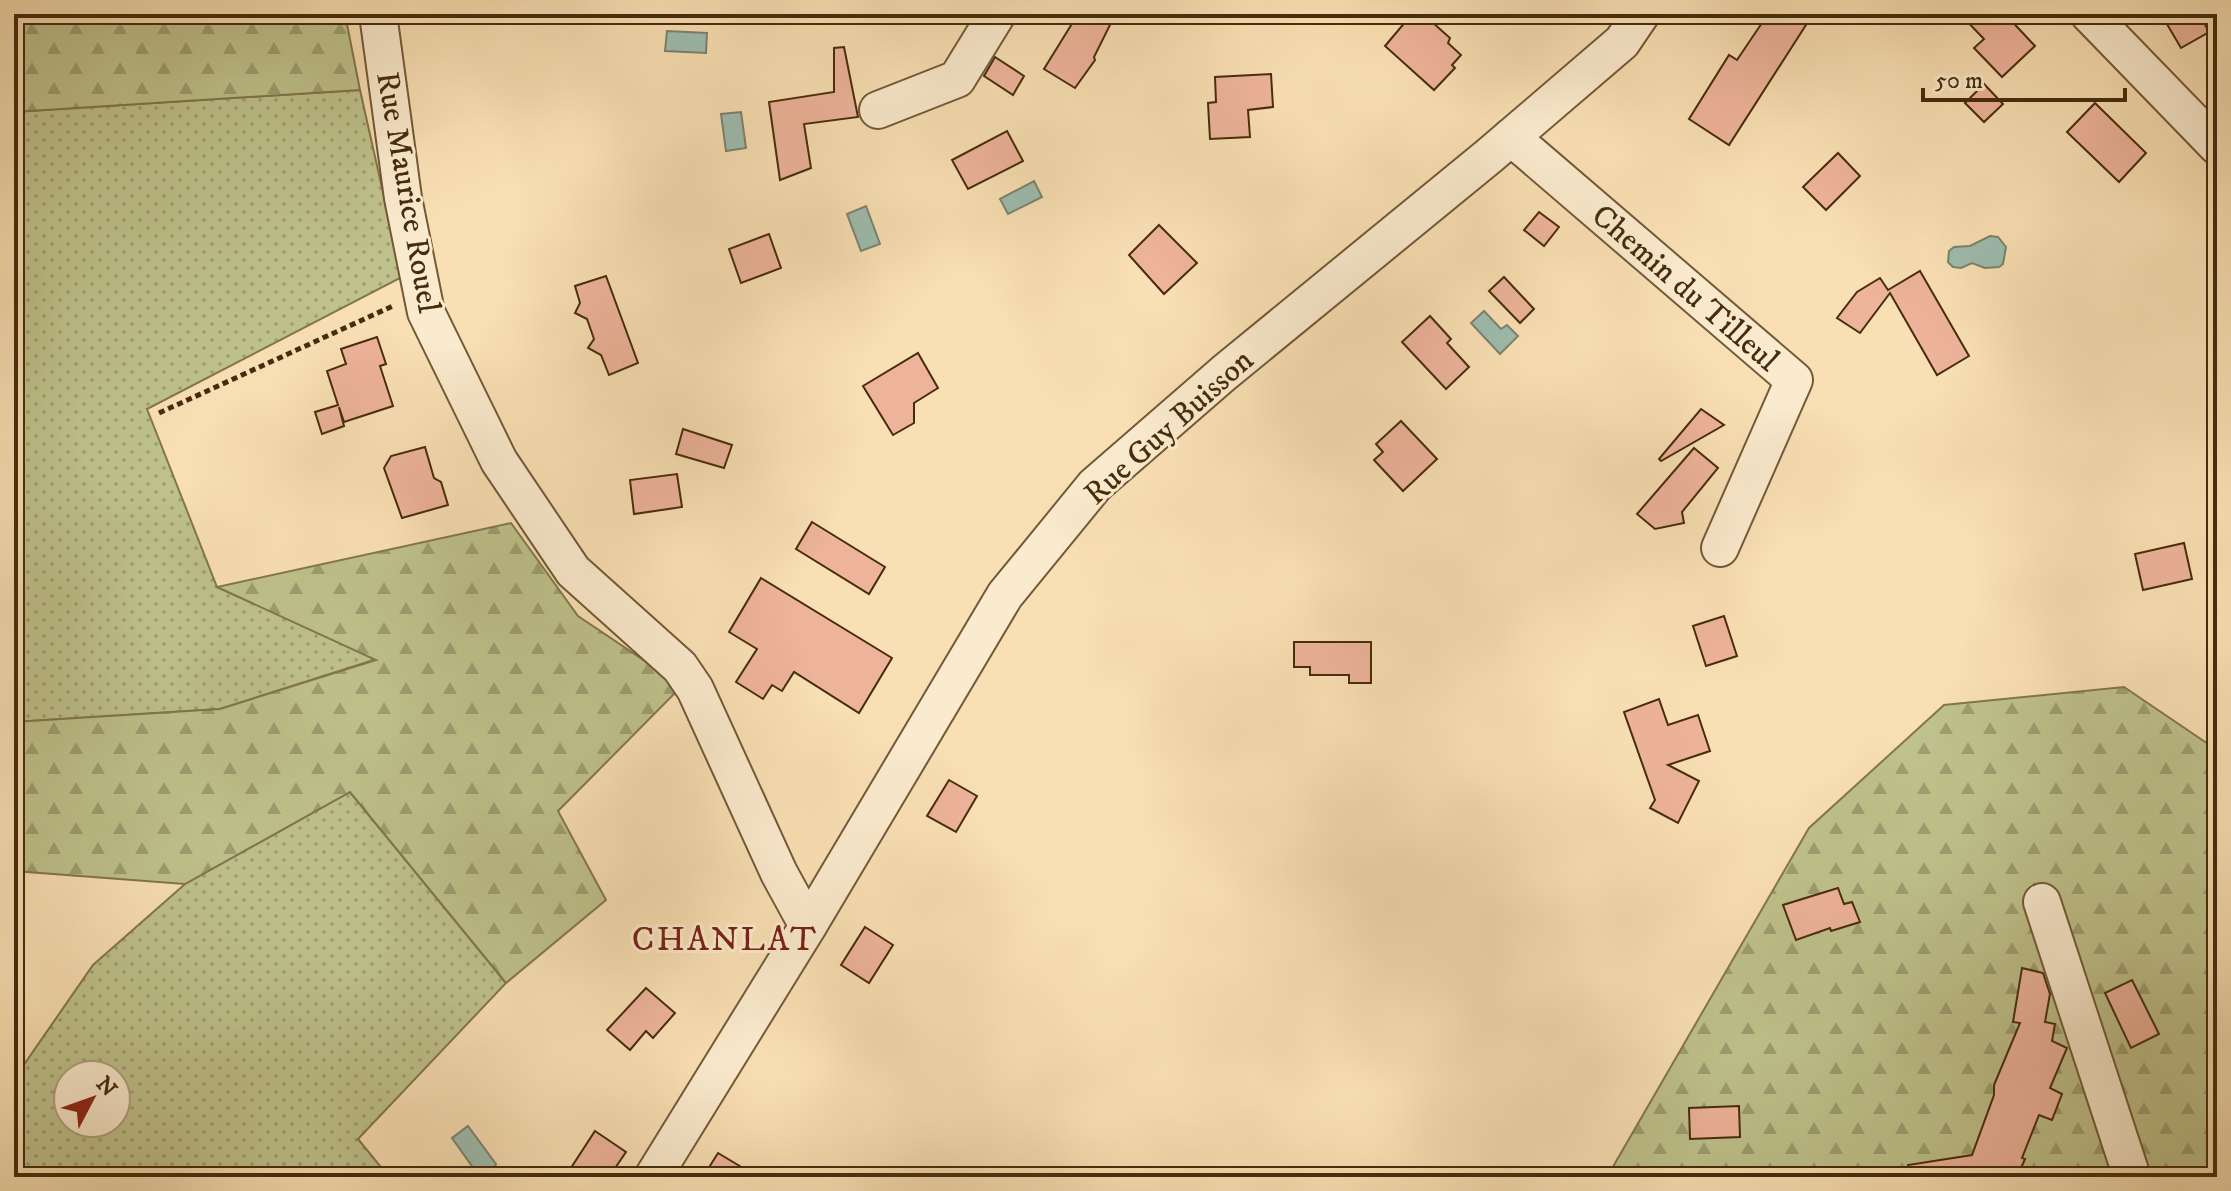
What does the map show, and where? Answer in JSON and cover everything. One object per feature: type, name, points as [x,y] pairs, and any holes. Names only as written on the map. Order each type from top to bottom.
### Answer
[{"type":"street","name":"Rue Maurice Rouel","points":[[378,14],[403,198],[426,312],[499,461],[573,571],[680,667],[695,689],[779,873],[808,926]]},
{"type":"street","points":[[878,110],[957,79],[997,14]]},
{"type":"street","name":"Rue Guy Buisson","points":[[653,1177],[808,926],[1005,595],[1095,485],[1224,373],[1622,42],[1641,14]]},
{"type":"street","points":[[2089,14],[2217,146]]},
{"type":"street","name":"Chemin du Tilleul","points":[[1511,137],[1794,380],[1720,548]]},
{"type":"street","points":[[2042,902],[2130,1171]]},
{"type":"path","points":[[159,413],[422,293]]},
{"type":"green space","points":[[14,14],[345,14],[360,90],[14,112]]},
{"type":"green space","points":[[360,90],[402,277],[147,409],[217,587],[377,659],[220,709],[14,722],[14,112]]},
{"type":"green space","points":[[511,523],[578,616],[682,686],[558,811],[606,900],[506,983],[350,792],[185,884],[14,871],[14,722],[220,709],[376,660],[217,587]]},
{"type":"green space","points":[[2124,687],[2217,750],[2217,1177],[1607,1177],[1809,828],[1944,705]]},
{"type":"green space","points":[[350,792],[506,983],[358,1139],[389,1177],[14,1177],[14,1074],[23,1066],[93,965],[185,884]]},
{"type":"shaded area","points":[[667,31],[707,33],[706,53],[665,51]]},
{"type":"shaded area","points":[[741,112],[746,148],[726,151],[721,114]]},
{"type":"shaded area","points":[[1034,181],[1042,197],[1008,214],[1000,199]]},
{"type":"shaded area","points":[[866,206],[880,244],[861,251],[847,214]]},
{"type":"shaded area","points":[[1990,236],[1998,237],[2006,247],[2003,264],[1999,267],[1985,268],[1972,263],[1961,268],[1953,267],[1948,262],[1949,251],[1954,247],[1970,246]]},
{"type":"shaded area","points":[[1484,311],[1501,329],[1507,325],[1518,336],[1500,354],[1471,323]]},
{"type":"shaded area","points":[[468,1126],[496,1164],[491,1175],[483,1173],[479,1176],[452,1138]]},
{"type":"building","points":[[1078,14],[1096,14],[1111,23],[1095,60],[1075,88],[1044,69]]},
{"type":"building","points":[[1412,14],[1423,14],[1450,38],[1448,43],[1461,55],[1452,65],[1455,68],[1434,90],[1385,46]]},
{"type":"building","points":[[1768,14],[1813,14],[1729,145],[1689,119],[1729,55],[1737,60]]},
{"type":"building","points":[[1960,14],[2005,14],[2035,46],[2002,77],[1974,48],[1984,39]]},
{"type":"building","points":[[2161,14],[2199,14],[2209,32],[2181,48]]},
{"type":"building","points":[[844,47],[858,117],[804,124],[811,168],[780,180],[769,102],[834,92],[834,48]]},
{"type":"building","points":[[995,57],[1024,76],[1013,95],[984,76]]},
{"type":"building","points":[[1271,74],[1273,107],[1248,110],[1250,137],[1210,139],[1208,103],[1216,102],[1215,77]]},
{"type":"building","points":[[1984,84],[2003,104],[1984,122],[1965,103]]},
{"type":"building","points":[[2095,103],[2146,153],[2119,182],[2067,132]]},
{"type":"building","points":[[1007,131],[1023,161],[968,189],[952,160]]},
{"type":"building","points":[[1838,153],[1860,176],[1826,210],[1803,187]]},
{"type":"building","points":[[1539,212],[1559,227],[1544,246],[1524,230]]},
{"type":"building","points":[[1159,225],[1197,263],[1164,294],[1129,255]]},
{"type":"building","points":[[769,234],[781,268],[741,283],[729,249]]},
{"type":"building","points":[[1920,271],[1969,356],[1937,375],[1890,293],[1860,333],[1837,318],[1857,292],[1880,278],[1888,290]]},
{"type":"building","points":[[606,276],[638,363],[609,375],[601,355],[588,348],[594,339],[587,319],[575,313],[580,303],[575,286]]},
{"type":"building","points":[[1504,277],[1534,309],[1520,323],[1489,291]]},
{"type":"building","points":[[1430,316],[1451,339],[1447,343],[1469,367],[1446,389],[1402,342]]},
{"type":"building","points":[[377,337],[386,364],[380,366],[393,406],[344,422],[339,407],[344,426],[322,434],[315,412],[338,405],[327,371],[346,364],[341,349]]},
{"type":"building","points":[[918,353],[938,388],[914,403],[914,423],[893,435],[863,386]]},
{"type":"building","points":[[1701,409],[1724,425],[1661,461],[1659,459]]},
{"type":"building","points":[[1401,421],[1437,459],[1403,491],[1374,460],[1383,452],[1376,444]]},
{"type":"building","points":[[683,429],[732,445],[724,468],[676,454]]},
{"type":"building","points":[[425,447],[434,478],[441,482],[448,505],[402,518],[384,468],[391,456]]},
{"type":"building","points":[[1694,448],[1718,468],[1682,512],[1684,523],[1655,529],[1637,514]]},
{"type":"building","points":[[677,474],[682,507],[634,514],[630,480]]},
{"type":"building","points":[[812,522],[885,567],[869,594],[796,549]]},
{"type":"building","points":[[2184,543],[2192,579],[2143,590],[2135,554]]},
{"type":"building","points":[[761,578],[892,658],[859,713],[794,672],[782,691],[772,685],[763,699],[736,682],[757,649],[729,632]]},
{"type":"building","points":[[1724,616],[1737,656],[1706,666],[1693,626]]},
{"type":"building","points":[[1294,642],[1371,642],[1371,683],[1349,683],[1349,675],[1310,675],[1310,667],[1294,667]]},
{"type":"building","points":[[1659,699],[1668,725],[1698,715],[1710,751],[1668,765],[1699,781],[1678,823],[1650,808],[1655,800],[1624,712]]},
{"type":"building","points":[[949,780],[977,796],[956,832],[927,816]]},
{"type":"building","points":[[1838,888],[1844,904],[1852,902],[1860,922],[1796,940],[1783,905]]},
{"type":"building","points":[[865,927],[893,945],[869,983],[841,965]]},
{"type":"building","points":[[2022,968],[2043,973],[2050,994],[2045,1022],[2055,1024],[2052,1041],[2067,1048],[2050,1088],[2062,1094],[2052,1120],[2039,1115],[2018,1175],[1997,1177],[1997,1171],[1963,1177],[1909,1177],[1908,1165],[1972,1155],[1994,1095],[1994,1085],[2020,1023],[2013,1022]]},
{"type":"building","points":[[2132,980],[2159,1034],[2131,1048],[2105,993]]},
{"type":"building","points":[[646,988],[675,1013],[653,1038],[646,1031],[630,1050],[607,1030]]},
{"type":"building","points":[[1739,1106],[1740,1137],[1690,1139],[1689,1108]]},
{"type":"building","points":[[595,1131],[626,1152],[609,1177],[565,1177]]},
{"type":"building","points":[[718,1153],[758,1177],[703,1177]]},
{"type":"district","name":"CHANLAT","points":[[725,938]]}]
